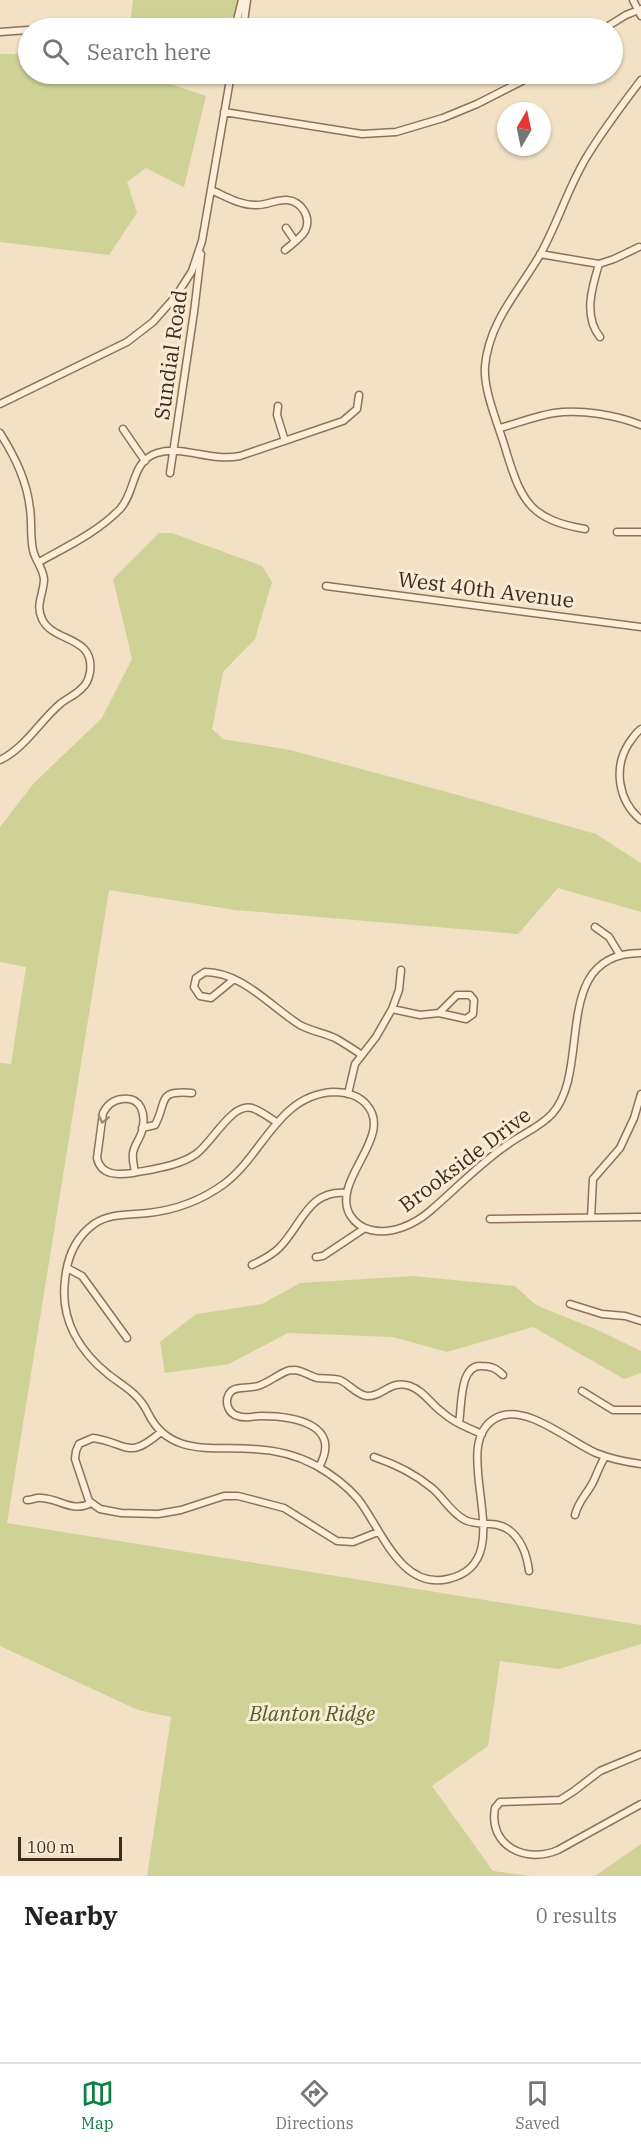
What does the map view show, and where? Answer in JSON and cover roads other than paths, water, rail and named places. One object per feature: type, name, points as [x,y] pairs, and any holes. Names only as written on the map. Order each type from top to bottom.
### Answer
[{"type":"street","points":[[238,18],[242,0]]},
{"type":"street","points":[[244,18],[247,0]]},
{"type":"street","points":[[623,20],[640,12],[633,0]]},
{"type":"street","points":[[0,32],[18,31]]},
{"type":"street","points":[[585,529],[552,522],[535,511],[523,496],[486,381],[485,367],[489,345],[498,320],[540,254],[585,159],[641,80]]},
{"type":"street","points":[[0,404],[106,353],[143,330],[164,310],[185,282],[192,271],[202,241],[229,84]]},
{"type":"street","points":[[224,112],[378,135],[414,128],[443,118],[477,105],[517,84]]},
{"type":"street","points":[[211,190],[248,204],[263,205],[283,200],[294,202],[304,211],[307,222],[306,230],[285,250]]},
{"type":"street","points":[[286,228],[296,241]]},
{"type":"street","name":"Sundial Road","points":[[170,474],[202,241]]},
{"type":"street","points":[[540,254],[599,264],[639,247]]},
{"type":"street","points":[[599,264],[590,306],[592,322],[600,337]]},
{"type":"street","points":[[39,562],[91,532],[121,508],[130,492],[137,469],[155,453],[173,450],[228,458],[343,422],[357,409],[359,395]]},
{"type":"street","points":[[278,406],[277,415],[285,441]]},
{"type":"street","points":[[500,428],[552,414],[569,412],[640,423]]},
{"type":"street","points":[[123,429],[145,461]]},
{"type":"street","points":[[0,433],[22,473],[31,510],[33,552],[39,562],[44,581],[40,598],[40,618],[50,630],[81,645],[89,659],[89,676],[84,687],[62,703],[15,750],[0,760]]},
{"type":"street","points":[[617,532],[641,532]]},
{"type":"street","name":"West 40th Avenue","points":[[326,586],[641,627]]},
{"type":"street","points":[[641,729],[637,731],[626,749],[621,759],[619,772],[623,798],[641,820]]},
{"type":"street","points":[[595,927],[609,937],[620,955]]},
{"type":"street","name":"Brookside Drive","points":[[365,1228],[376,1232],[392,1231],[421,1219],[470,1174],[554,1112],[565,1090],[579,1009],[587,983],[602,964],[620,955],[641,953]]},
{"type":"street","points":[[348,1094],[355,1064],[392,1009],[399,990],[401,970]]},
{"type":"street","points":[[232,980],[211,998],[200,996],[194,987],[196,978],[205,972],[219,974],[232,980],[302,1026],[333,1037],[362,1055]]},
{"type":"street","points":[[392,1009],[420,1015],[438,1013],[466,1019],[473,1014],[474,1000],[470,995],[457,995],[438,1013]]},
{"type":"street","points":[[365,1228],[359,1226],[348,1213],[345,1199],[369,1143],[375,1120],[370,1108],[364,1101],[348,1094],[330,1092],[308,1098],[289,1109],[276,1122],[246,1165],[222,1185],[204,1196],[177,1207],[148,1214],[112,1217],[90,1228],[77,1243],[67,1268],[64,1300],[70,1324],[77,1342],[107,1373],[137,1395],[161,1432],[189,1446],[274,1451],[319,1467],[340,1481],[356,1497],[394,1554],[422,1577],[440,1580],[459,1575],[473,1565],[481,1549],[483,1524],[478,1443],[487,1425],[496,1418],[517,1415],[530,1418],[565,1435],[579,1445],[605,1456],[641,1464]]},
{"type":"street","points":[[142,1128],[155,1125],[163,1101],[169,1094],[192,1093]]},
{"type":"street","points":[[591,1218],[593,1179],[623,1142],[634,1118],[641,1094]]},
{"type":"street","points":[[135,1172],[133,1151],[142,1128],[142,1107],[135,1100],[127,1098],[115,1101],[103,1113],[96,1155],[98,1164],[113,1174],[135,1172],[171,1164],[196,1155],[230,1116],[240,1108],[254,1109],[276,1122]]},
{"type":"street","points":[[252,1265],[280,1248],[317,1199],[332,1193],[347,1193]]},
{"type":"street","points":[[490,1220],[641,1217]]},
{"type":"street","points":[[316,1257],[323,1256],[365,1228]]},
{"type":"street","points":[[67,1268],[82,1276],[127,1338]]},
{"type":"street","points":[[570,1304],[602,1314],[625,1316],[641,1321]]},
{"type":"street","points":[[459,1423],[466,1378],[470,1368],[478,1366],[495,1368],[502,1375]]},
{"type":"street","points":[[319,1467],[326,1450],[322,1436],[316,1428],[293,1419],[237,1416],[227,1405],[230,1392],[238,1388],[260,1386],[291,1370],[318,1378],[338,1380],[359,1393],[369,1396],[389,1386],[401,1384],[419,1390],[443,1414],[482,1434]]},
{"type":"street","points":[[582,1391],[613,1410],[641,1410]]},
{"type":"street","points":[[161,1432],[146,1444],[134,1449],[123,1448],[93,1438],[79,1444],[75,1455],[76,1466],[86,1497],[91,1503],[113,1513],[147,1514],[181,1510],[224,1496],[238,1496],[284,1508],[337,1541],[353,1542],[378,1532]]},
{"type":"street","points":[[575,1515],[578,1505],[593,1483],[605,1456]]},
{"type":"street","points":[[374,1457],[422,1480],[462,1518],[476,1524],[501,1526],[511,1531],[525,1550],[529,1571]]},
{"type":"street","points":[[27,1500],[41,1497],[76,1508],[82,1508],[91,1503]]},
{"type":"street","points":[[641,1754],[600,1771],[560,1800],[497,1803],[494,1810],[494,1823],[500,1839],[513,1850],[541,1854],[555,1852],[641,1804]]},
{"type":"park label","name":"Blanton Ridge","points":[[312,1714]]}]
